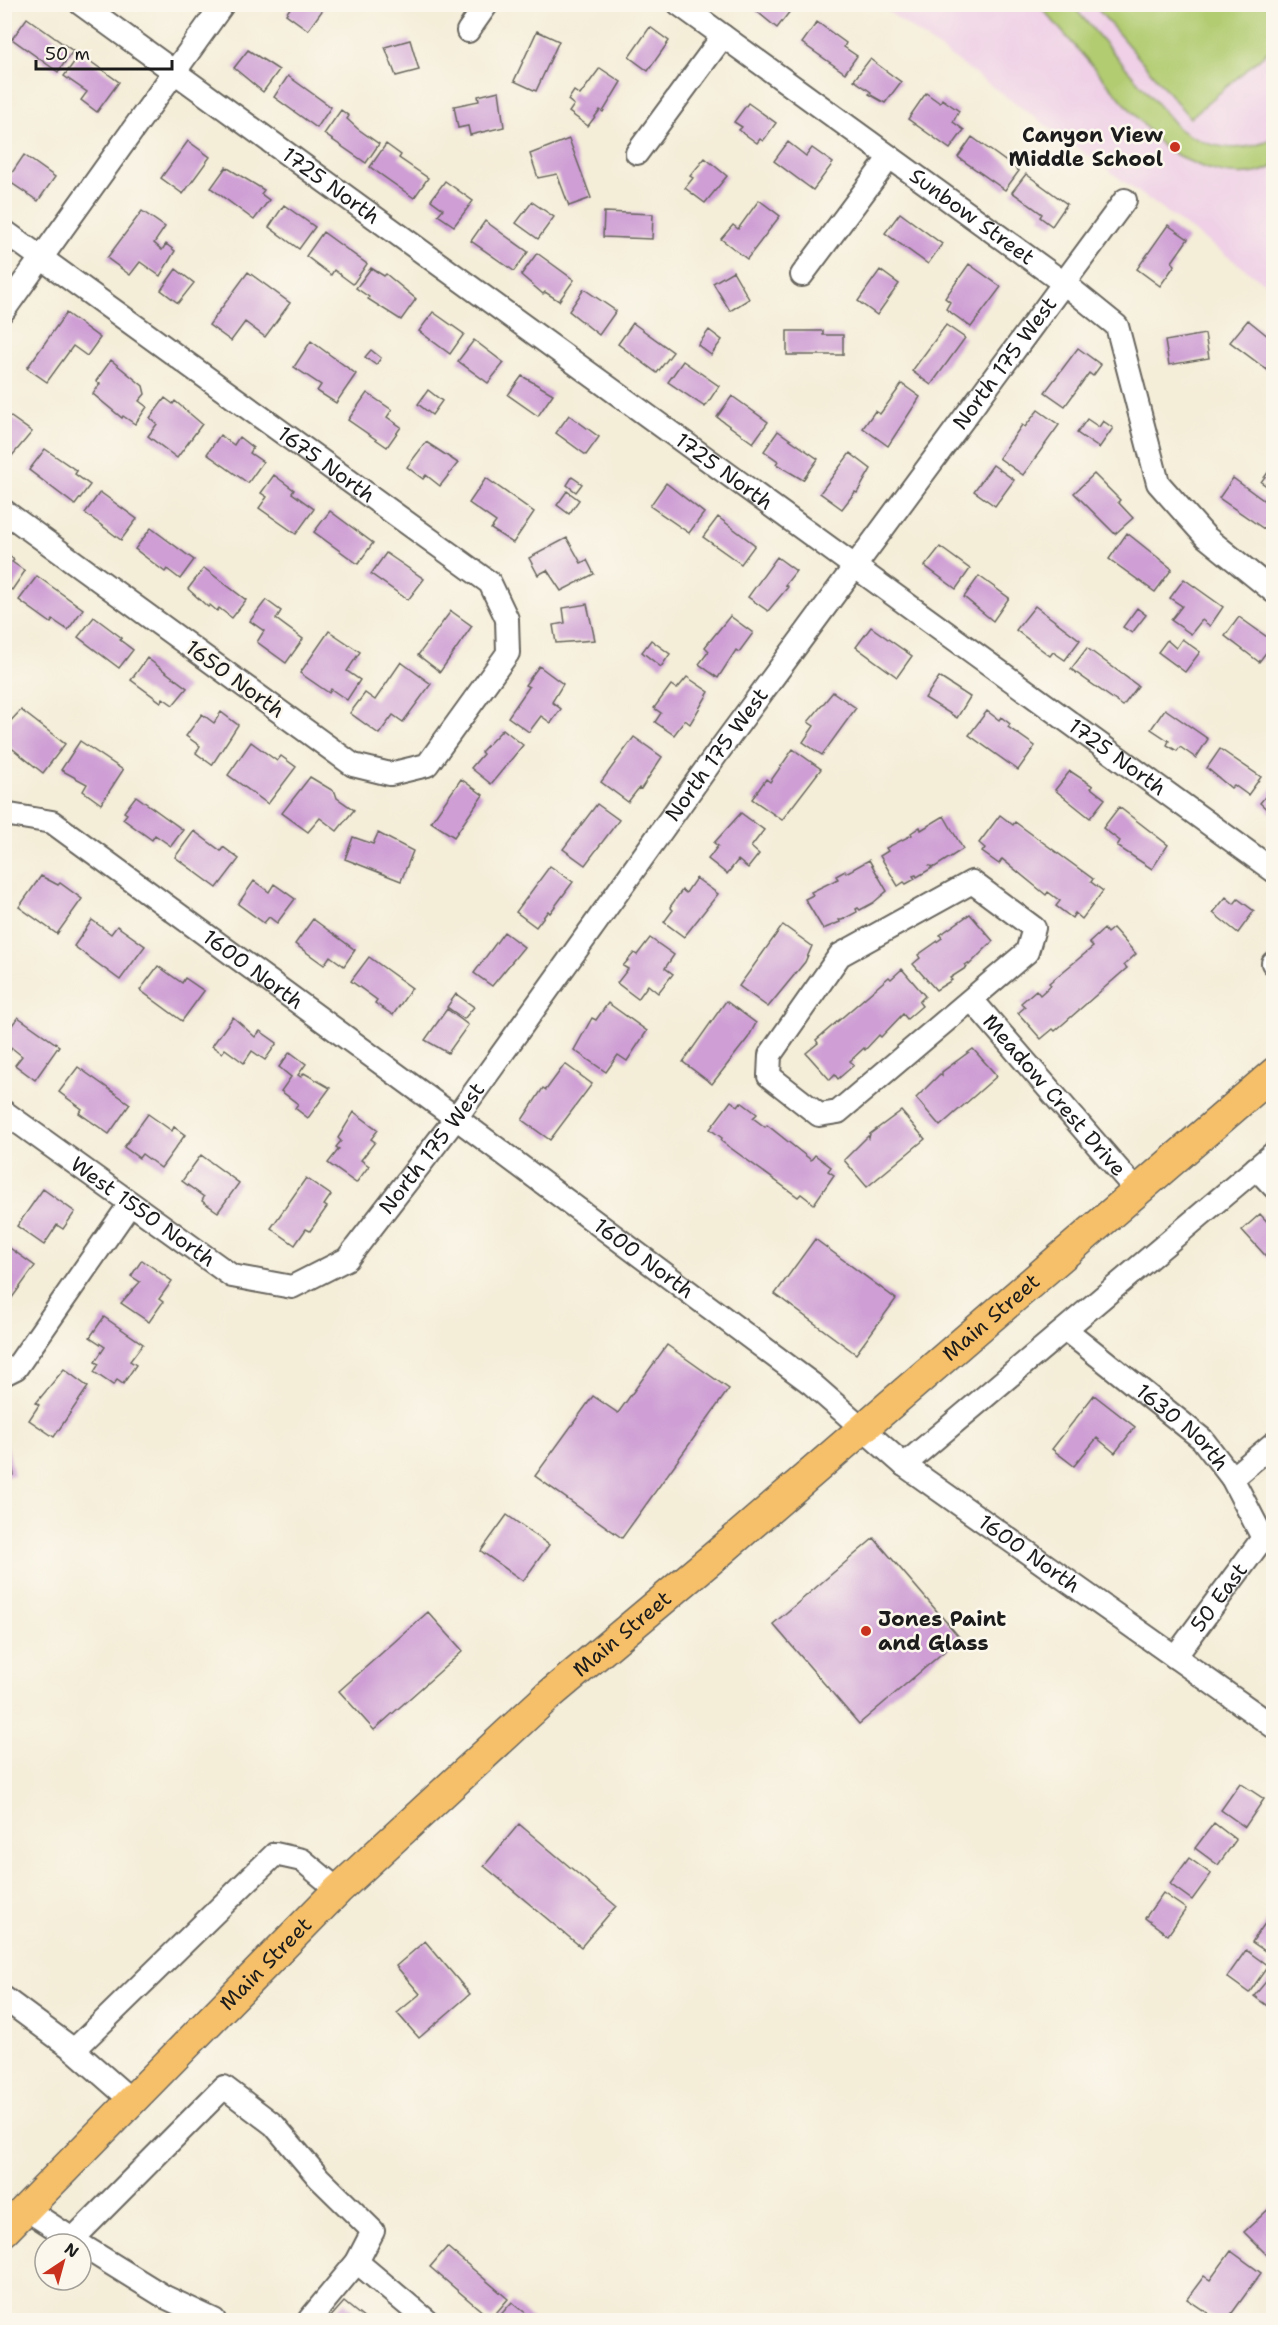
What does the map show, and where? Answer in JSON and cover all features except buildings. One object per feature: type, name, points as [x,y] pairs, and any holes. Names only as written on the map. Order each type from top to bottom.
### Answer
[{"type":"main road","name":"Main Street","points":[[4,2231],[338,1890],[547,1697],[721,1551],[1274,1073]]},
{"type":"street","name":"1725 North","points":[[81,4],[1274,871]]},
{"type":"street","points":[[4,310],[222,4]]},
{"type":"street","points":[[468,32],[488,4]]},
{"type":"street","name":"Sunbow Street","points":[[679,4],[1065,284],[1117,326],[1158,483],[1206,537],[1274,592]]},
{"type":"street","points":[[636,153],[723,36]]},
{"type":"street","points":[[802,275],[890,157]]},
{"type":"street","name":"North 175 West","points":[[292,1287],[347,1259],[456,1118],[718,752],[1125,200]]},
{"type":"street","name":"1675 North","points":[[4,231],[490,583],[507,619],[508,653],[465,714]]},
{"type":"street","name":"1650 North","points":[[4,511],[353,765],[390,774],[427,765],[465,714]]},
{"type":"street","name":"1600 North","points":[[4,814],[52,822],[456,1118],[812,1384],[904,1465],[1274,1727]]},
{"type":"street","points":[[972,882],[1034,928],[1028,952],[972,1000],[838,1113],[819,1115],[769,1076],[770,1055],[840,955],[972,882]]},
{"type":"street","name":"Meadow Crest Drive","points":[[972,1000],[1137,1191]]},
{"type":"street","name":"West 1550 North","points":[[4,1112],[232,1276],[292,1287]]},
{"type":"street","points":[[904,1465],[1274,1153]]},
{"type":"street","points":[[1256,1168],[1274,1187]]},
{"type":"street","points":[[4,1374],[16,1368],[130,1204]]},
{"type":"street","name":"1630 North","points":[[1066,1330],[1202,1439],[1232,1478],[1268,1541]]},
{"type":"street","points":[[1232,1478],[1274,1443]]},
{"type":"street","name":"50 East","points":[[1175,1657],[1268,1541]]},
{"type":"street","points":[[74,2050],[275,1854],[302,1860],[338,1890]]},
{"type":"street","points":[[4,1998],[74,2050],[130,2100]]},
{"type":"street","points":[[88,2232],[224,2087],[274,2125],[319,2178],[373,2231],[357,2262],[309,2320]]},
{"type":"street","points":[[26,2209],[61,2232]]},
{"type":"street","points":[[93,2252],[165,2297],[214,2320]]},
{"type":"street","points":[[357,2262],[426,2320]]},
{"type":"shaded area","name":"Canyon View Middle School","points":[[879,5],[1273,5],[1273,289]]},
{"type":"green space","points":[[1039,5],[1072,5],[1179,129],[1190,136],[1213,145],[1237,148],[1261,144],[1273,139],[1273,167],[1259,172],[1230,174],[1202,167],[1162,146]]},
{"type":"green space","points":[[1094,5],[1271,5],[1273,7],[1273,47],[1190,118]]},
{"type":"place","name":"Canyon View Middle School","points":[[1175,147]]},
{"type":"place","name":"Jones Paint and Glass","points":[[866,1631]]}]
